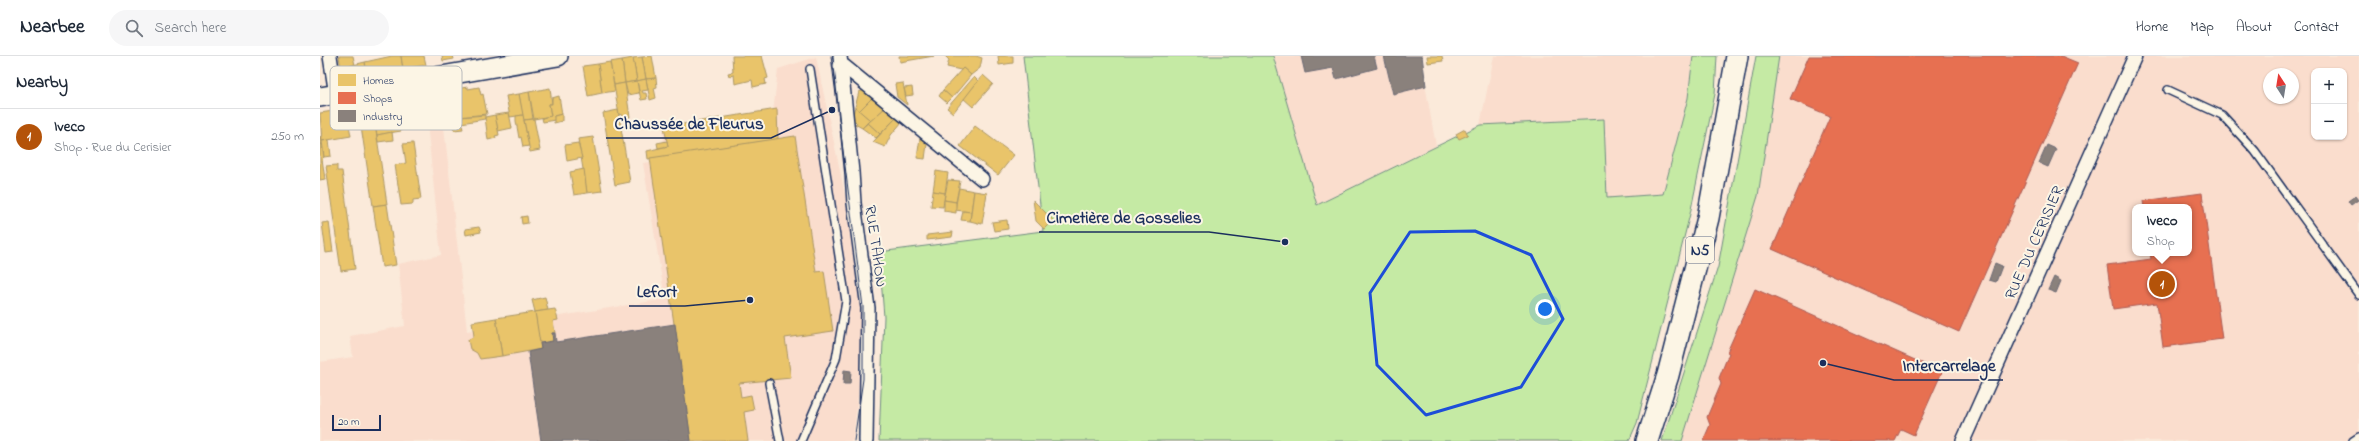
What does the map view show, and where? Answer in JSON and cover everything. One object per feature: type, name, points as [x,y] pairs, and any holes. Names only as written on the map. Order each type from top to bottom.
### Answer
[{"type":"main road","points":[[462,72],[538,58],[558,56]]},
{"type":"main road","name":"N5","points":[[1647,441],[1668,375],[1708,218],[1737,56]]},
{"type":"street","points":[[328,96],[330,56]]},
{"type":"street","name":"RUE DU CERISIER","points":[[1963,441],[2134,56]]},
{"type":"street","points":[[840,61],[844,66],[982,179]]},
{"type":"street","name":"RUE TAHON","points":[[840,61],[854,204],[868,308],[866,441]]},
{"type":"lane","points":[[801,441],[836,359],[846,301],[810,69]]},
{"type":"lane","points":[[2168,90],[2222,115],[2255,151],[2359,295]]},
{"type":"lane","points":[[769,383],[780,441]]},
{"type":"lane","points":[[2353,441],[2359,437]]},
{"type":"highlighted area","points":[[1475,231],[1531,255],[1563,319],[1521,387],[1426,415],[1377,365],[1370,293],[1410,232]]},
{"type":"shaded area","points":[[1273,56],[1420,56],[1436,146],[1316,205]]},
{"type":"shaded area","points":[[1494,56],[1693,56],[1688,98],[1663,194],[1607,198],[1604,119],[1480,125]]},
{"type":"shaded area","points":[[1779,56],[2359,56],[2359,441],[1682,441],[1758,196]]},
{"type":"shaded area","points":[[816,57],[868,304],[853,441],[320,441],[320,362],[353,357],[350,336],[405,326],[398,264],[441,255],[428,130],[444,130],[467,331],[665,299],[643,163],[665,160],[663,131],[773,113],[778,69]]},
{"type":"green space","points":[[1023,56],[1273,56],[1317,205],[1480,125],[1604,119],[1607,198],[1663,194],[1688,98],[1693,56],[1717,56],[1715,94],[1690,214],[1637,423],[1629,441],[879,441],[884,317],[879,252],[1043,231]]},
{"type":"green space","points":[[1756,56],[1779,56],[1758,196],[1682,441],[1662,441],[1718,267]]},
{"type":"building: Homes","points":[[339,56],[353,56],[355,65],[341,66]]},
{"type":"building: Homes","points":[[392,56],[401,56],[403,66],[366,66],[365,62]]},
{"type":"building: Homes","points":[[401,56],[424,56],[426,65],[403,66]]},
{"type":"building: Homes","points":[[442,56],[453,56],[454,59],[443,61]]},
{"type":"building: Homes","points":[[652,56],[656,78],[646,79],[642,57]]},
{"type":"building: Homes","points":[[732,56],[762,56],[768,78],[765,79],[766,84],[753,87],[752,80],[735,84],[734,75],[729,76],[728,73],[733,72]]},
{"type":"building: Homes","points":[[899,56],[934,56],[900,62]]},
{"type":"building: Homes","points":[[945,56],[976,56],[982,58],[980,68],[971,75],[963,68],[961,70],[947,67],[949,60]]},
{"type":"building: Homes","points":[[998,56],[1013,56],[1013,63],[999,65]]},
{"type":"building: Homes","points":[[1427,56],[1442,56],[1443,61],[1428,63]]},
{"type":"building: Homes","points":[[642,57],[646,79],[637,81],[633,58]]},
{"type":"building: Homes","points":[[633,58],[637,81],[625,83],[622,60]]},
{"type":"building: Homes","points":[[622,60],[625,83],[614,85],[610,62]]},
{"type":"building: Homes","points":[[365,62],[366,66],[349,66]]},
{"type":"building: Homes","points":[[610,62],[615,91],[602,93],[598,64]]},
{"type":"building: Homes","points":[[598,64],[602,93],[588,96],[583,66]]},
{"type":"building: Homes","points":[[963,68],[971,75],[952,98],[943,90]]},
{"type":"building: Homes","points":[[983,75],[993,84],[973,107],[963,98]]},
{"type":"building: Homes","points":[[974,77],[978,81],[953,113],[947,108]]},
{"type":"building: Homes","points":[[656,78],[657,87],[654,88],[656,98],[650,100],[646,79]]},
{"type":"building: Homes","points":[[646,79],[648,90],[642,91],[643,93],[646,93],[647,99],[641,100],[637,81]]},
{"type":"building: Homes","points":[[637,81],[639,93],[628,95],[625,83]]},
{"type":"building: Homes","points":[[625,83],[630,117],[622,118],[621,114],[619,115],[614,85]]},
{"type":"building: Homes","points":[[903,83],[907,105],[897,97],[895,84]]},
{"type":"building: Homes","points":[[468,87],[468,89],[479,87],[481,95],[483,94],[487,114],[462,117],[462,88]]},
{"type":"building: Homes","points":[[912,87],[913,95],[906,96],[904,88]]},
{"type":"building: Homes","points":[[550,88],[552,104],[549,104],[551,116],[534,119],[529,92]]},
{"type":"building: Homes","points":[[866,89],[874,96],[859,111],[855,107],[859,92]]},
{"type":"building: Homes","points":[[943,90],[952,98],[947,103],[939,96]]},
{"type":"building: Homes","points":[[529,92],[533,119],[523,120],[519,94]]},
{"type":"building: Homes","points":[[519,94],[523,115],[510,117],[506,96]]},
{"type":"building: Homes","points":[[559,96],[562,114],[554,116],[555,120],[543,122],[542,118],[551,116],[549,104],[552,104],[552,98]]},
{"type":"building: Homes","points":[[874,96],[886,107],[871,121],[859,111]]},
{"type":"building: Homes","points":[[855,107],[870,120],[862,128],[855,124],[857,123],[855,121],[854,122],[851,120]]},
{"type":"building: Homes","points":[[886,107],[897,117],[880,134],[868,123]]},
{"type":"building: Homes","points":[[777,109],[778,139],[648,159],[647,151],[668,146],[664,127]]},
{"type":"building: Homes","points":[[618,110],[630,182],[615,185],[603,113]]},
{"type":"building: Homes","points":[[330,111],[330,130],[350,130],[351,136],[322,141],[320,113]]},
{"type":"building: Homes","points":[[509,113],[512,128],[498,131],[495,115]]},
{"type":"building: Homes","points":[[562,114],[562,121],[554,123],[554,116]]},
{"type":"building: Homes","points":[[485,115],[485,119],[462,123],[462,117]]},
{"type":"building: Homes","points":[[495,115],[499,135],[495,136],[496,138],[488,140],[485,117]]},
{"type":"building: Homes","points":[[523,115],[529,146],[523,147],[521,137],[519,138],[516,116]]},
{"type":"building: Homes","points":[[897,117],[902,122],[891,135],[885,147],[873,142]]},
{"type":"building: Homes","points":[[534,119],[540,150],[530,152],[524,120]]},
{"type":"building: Homes","points":[[868,123],[880,134],[876,138],[862,128]]},
{"type":"building: Homes","points":[[975,126],[1014,155],[998,175],[960,146]]},
{"type":"building: Homes","points":[[1465,129],[1468,135],[1459,139],[1456,134]]},
{"type":"building: Homes","points":[[362,130],[376,130],[387,204],[373,206]]},
{"type":"building: Homes","points":[[376,130],[401,130],[401,131],[377,135]]},
{"type":"building: Homes","points":[[392,132],[393,140],[378,142],[377,135]]},
{"type":"building: Homes","points":[[320,136],[324,157],[322,159],[325,179],[320,180]]},
{"type":"building: Homes","points":[[795,136],[816,272],[824,271],[833,331],[785,338],[791,378],[739,383],[741,397],[751,395],[754,410],[744,412],[748,441],[691,441],[650,158]]},
{"type":"building: Homes","points":[[593,137],[602,191],[587,193],[578,139]]},
{"type":"building: Homes","points":[[920,138],[927,144],[925,159],[917,158]]},
{"type":"building: Homes","points":[[329,140],[331,156],[324,157],[322,141]]},
{"type":"building: Homes","points":[[667,141],[668,146],[658,148],[657,143]]},
{"type":"building: Homes","points":[[413,143],[421,199],[413,200],[413,204],[401,205],[395,165],[406,163],[403,144]]},
{"type":"building: Homes","points":[[578,143],[582,158],[567,161],[565,145]]},
{"type":"building: Homes","points":[[337,165],[337,171],[342,171],[355,269],[341,271],[326,166]]},
{"type":"building: Homes","points":[[584,169],[587,193],[574,195],[570,172]]},
{"type":"building: Homes","points":[[936,171],[948,173],[945,193],[933,191]]},
{"type":"building: Homes","points":[[948,180],[960,181],[956,202],[944,200]]},
{"type":"building: Homes","points":[[959,188],[974,191],[971,212],[955,210]]},
{"type":"building: Homes","points":[[933,191],[945,193],[943,207],[931,206]]},
{"type":"building: Homes","points":[[974,191],[987,193],[982,224],[970,221]]},
{"type":"building: Homes","points":[[944,200],[956,202],[956,213],[944,211]]},
{"type":"building: Homes","points":[[1033,200],[1053,220],[1044,229],[1036,221]]},
{"type":"building: Homes","points":[[387,204],[396,265],[382,267],[373,206]]},
{"type":"building: Homes","points":[[963,211],[971,212],[970,221],[961,220]]},
{"type":"building: Homes","points":[[527,216],[528,223],[522,224],[521,217]]},
{"type":"building: Homes","points":[[1007,220],[1008,229],[994,231],[992,222]]},
{"type":"building: Homes","points":[[329,222],[333,252],[326,253],[322,223]]},
{"type":"building: Homes","points":[[479,227],[481,232],[466,235],[465,229]]},
{"type":"building: Homes","points":[[953,232],[952,237],[927,240],[927,235]]},
{"type":"building: Homes","points":[[545,297],[548,310],[535,312],[532,300]]},
{"type":"building: Homes","points":[[555,309],[558,320],[553,321],[555,333],[552,333],[553,341],[539,344],[535,312]]},
{"type":"building: Homes","points":[[535,312],[541,349],[502,356],[496,318]]},
{"type":"building: Homes","points":[[496,318],[502,356],[480,359],[477,353],[470,349],[468,340],[474,336],[472,322]]},
{"type":"building: Shops","points":[[1809,56],[2061,56],[2078,63],[1959,332],[1772,249],[1830,116],[1790,99]]},
{"type":"building: Shops","points":[[2202,193],[2222,339],[2163,347],[2157,303],[2113,309],[2107,265],[2151,259],[2150,256],[2192,256],[2192,204],[2144,204],[2143,201]]},
{"type":"building: Shops","points":[[1755,289],[1942,372],[1914,435],[1901,429],[1895,441],[1703,441],[1710,425],[1707,417],[1721,384],[1719,378],[1729,353],[1727,352]]},
{"type":"building: Industry","points":[[1301,56],[1374,56],[1377,68],[1336,79],[1333,68],[1305,73]]},
{"type":"building: Industry","points":[[1384,56],[1422,56],[1426,86],[1393,94]]},
{"type":"building: Industry","points":[[2047,145],[2056,149],[2048,167],[2039,163]]},
{"type":"building: Industry","points":[[2355,196],[2358,200],[2351,205],[2348,201]]},
{"type":"building: Industry","points":[[1995,263],[2002,266],[1996,282],[1989,280]]},
{"type":"building: Industry","points":[[2054,277],[2061,281],[2056,293],[2048,290]]},
{"type":"building: Industry","points":[[675,324],[691,441],[541,441],[528,352],[541,349],[540,343],[553,341],[552,333],[555,333],[556,342]]},
{"type":"building: Industry","points":[[844,370],[851,371],[850,384],[843,384]]},
{"type":"tram line","points":[[831,56],[863,307],[863,379],[854,441]]},
{"type":"place","name":"Chaussée de Fleurus","points":[[832,110]]},
{"type":"place","name":"Cimetière de Gosselies","points":[[1285,242]]},
{"type":"place","name":"Iveco","points":[[2162,284]]},
{"type":"place","name":"Lefort","points":[[750,300]]},
{"type":"place","name":"Intercarrelage","points":[[1823,363]]}]
